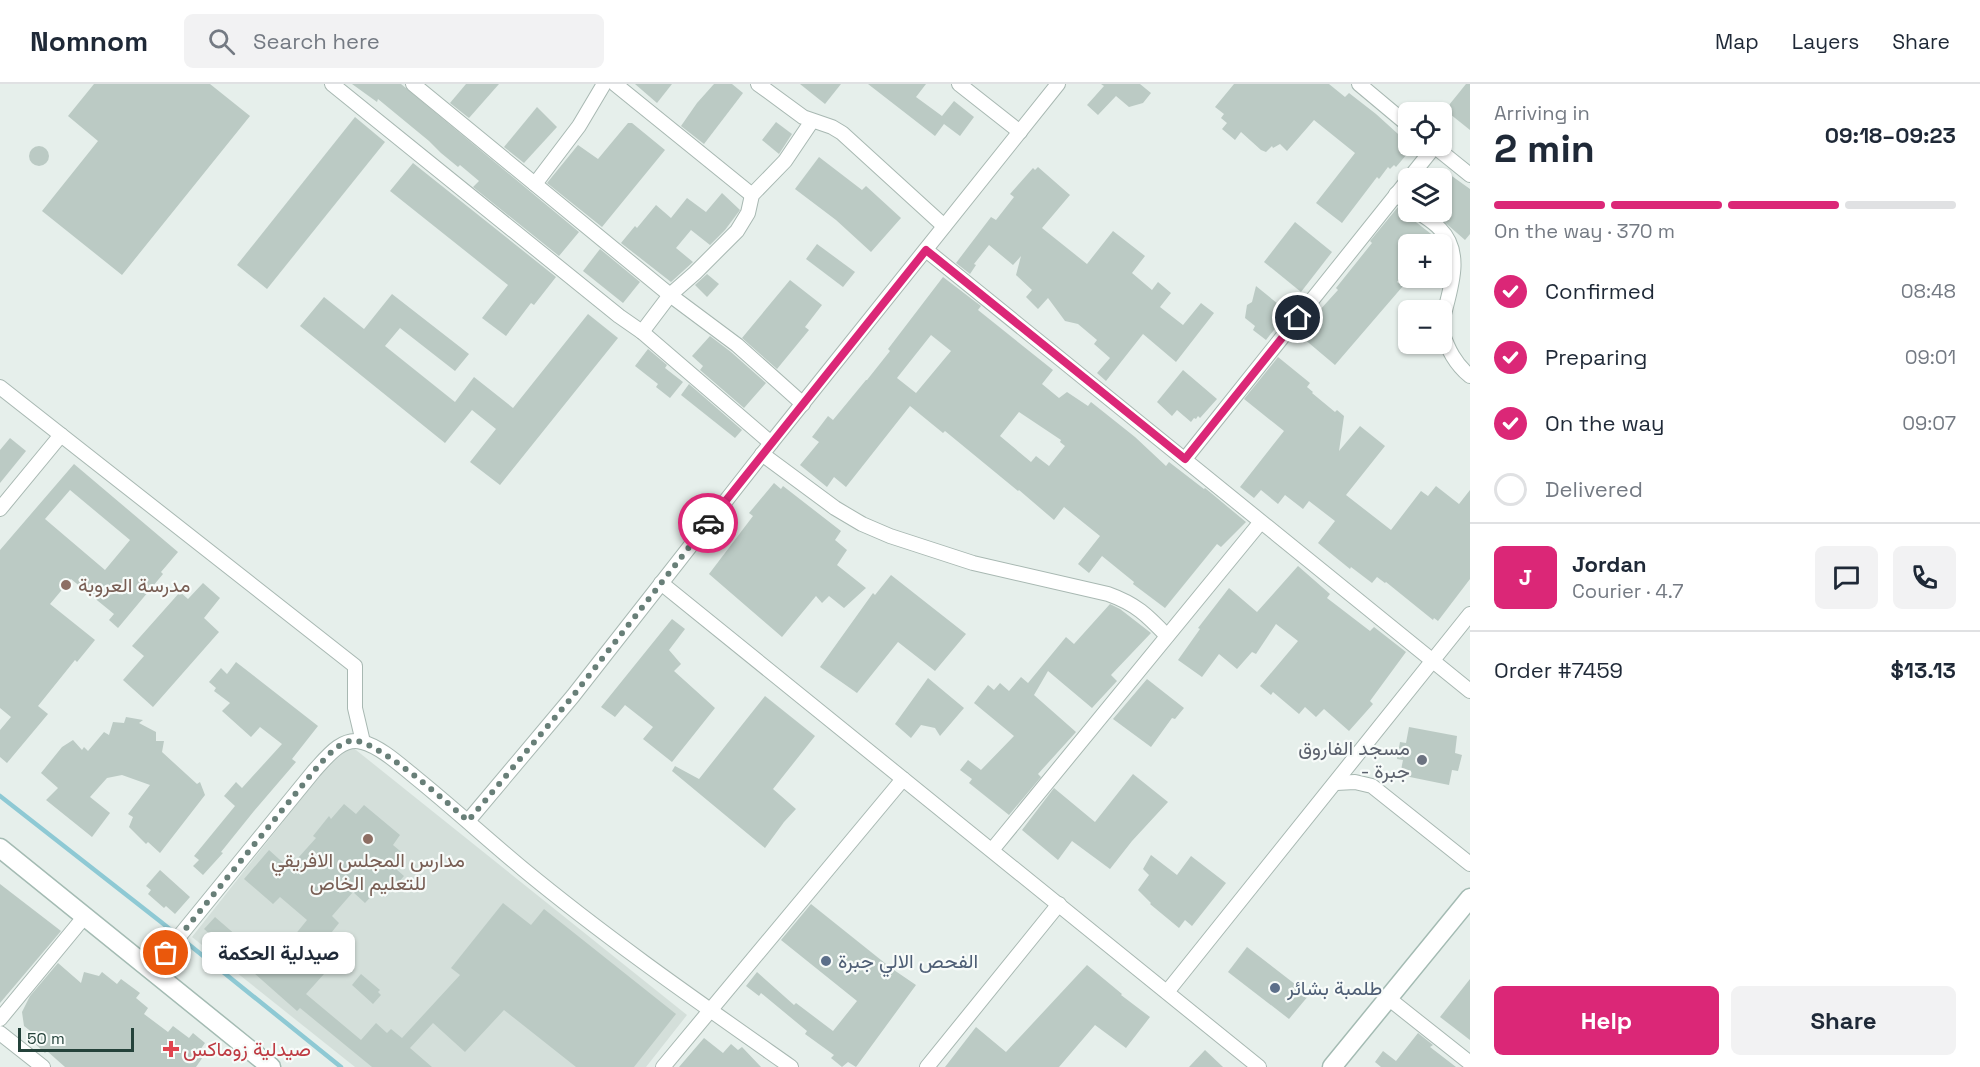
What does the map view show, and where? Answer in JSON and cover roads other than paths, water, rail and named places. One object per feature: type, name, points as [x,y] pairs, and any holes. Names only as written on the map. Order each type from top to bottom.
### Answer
[{"type":"main road","points":[[0,848],[271,1067]]},
{"type":"main road","points":[[1332,1067],[1467,906]]},
{"type":"street","points":[[332,84],[642,332],[771,443]]},
{"type":"street","points":[[413,84],[670,294],[737,345],[803,404]]},
{"type":"street","points":[[536,184],[579,126],[604,84]]},
{"type":"street","points":[[615,84],[752,195]]},
{"type":"street","points":[[758,84],[803,117],[842,133],[944,226]]},
{"type":"street","points":[[959,84],[1020,132]]},
{"type":"street","points":[[468,821],[573,696],[762,454],[1058,84]]},
{"type":"street","points":[[1359,84],[1398,117]]},
{"type":"street","points":[[642,332],[670,294],[695,273],[737,231],[748,213],[752,195],[785,161],[812,121]]},
{"type":"street","points":[[1185,459],[1426,156]]},
{"type":"street","points":[[1446,156],[1470,175]]},
{"type":"street","points":[[1431,222],[1442,230],[1454,251],[1452,279],[1447,300]]},
{"type":"street","points":[[926,250],[1470,691]]},
{"type":"street","points":[[1451,354],[1462,370],[1470,376]]},
{"type":"street","points":[[0,387],[356,666],[355,708],[363,742]]},
{"type":"street","points":[[0,509],[61,435]]},
{"type":"street","points":[[762,454],[835,508],[862,524],[973,563],[1108,594],[1129,601],[1147,615],[1167,636]]},
{"type":"street","points":[[992,850],[1260,523]]},
{"type":"street","points":[[661,583],[1259,1067]]},
{"type":"street","points":[[1167,992],[1470,614]]},
{"type":"street","points":[[151,971],[314,771],[340,746],[351,740],[363,742],[381,751],[542,884],[627,950],[709,1011],[791,1067]]},
{"type":"street","points":[[663,1067],[903,778]]},
{"type":"street","points":[[1336,783],[1355,782],[1372,786],[1470,864]]},
{"type":"street","points":[[927,1067],[1059,904]]},
{"type":"street","points":[[0,1019],[85,916]]},
{"type":"street","points":[[1388,998],[1470,1063]]},
{"type":"street","points":[[0,1033],[43,1067]]},
{"type":"waterway","points":[[0,796],[341,1067]]},
{"type":"place","name":"مدرسة العروبة","points":[[66,585]]},
{"type":"place","name":"مسجد الفاروق - جبرة","points":[[1422,760]]},
{"type":"place","name":"مدارس المجلس الافريقي للتعليم الخاص","points":[[368,839]]},
{"type":"place","name":"صيدلية الحكمة","points":[[166,953]]},
{"type":"place","name":"الفحص الالي جبرة","points":[[826,961]]},
{"type":"place","name":"طلمبة بشائر","points":[[1275,988]]},
{"type":"place","name":"صيدلية زوماكس","points":[[171,1049]]}]
